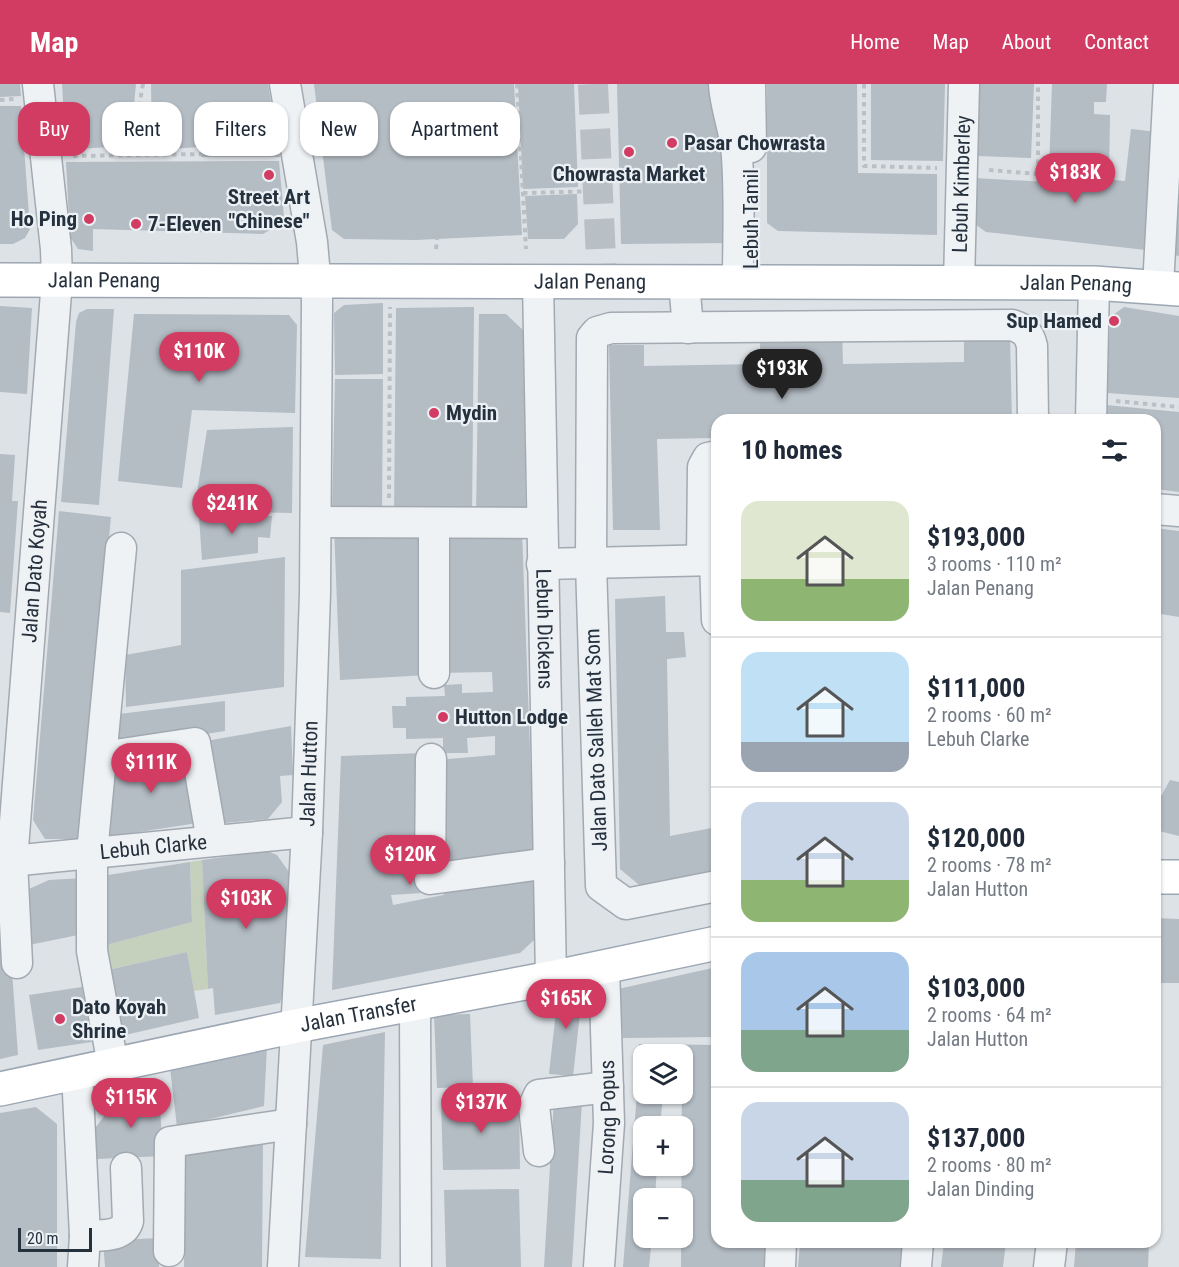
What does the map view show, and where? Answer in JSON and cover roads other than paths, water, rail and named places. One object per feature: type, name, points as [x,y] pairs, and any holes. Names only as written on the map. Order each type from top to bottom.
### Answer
[{"type":"main road","name":"Jalan Penang","points":[[0,280],[1094,283],[1168,288]]},
{"type":"main road","points":[[1161,877],[1179,877]]},
{"type":"main road","name":"Jalan Transfer","points":[[0,1089],[296,1026],[551,978],[711,944]]},
{"type":"street","name":"Jalan Dato Koyah","points":[[17,963],[6,862],[57,280],[56,249],[38,84]]},
{"type":"street","name":"Jalan Hutton","points":[[283,1267],[307,832],[316,522],[316,280],[285,84]]},
{"type":"street","points":[[724,84],[724,97],[731,114],[738,156],[745,282]]},
{"type":"street","name":"Lebuh Tamil","points":[[745,282],[751,142],[750,84]]},
{"type":"street","name":"Lebuh Kimberley","points":[[959,283],[964,84]]},
{"type":"street","points":[[1168,288],[1169,84]]},
{"type":"street","points":[[731,114],[751,142]]},
{"type":"street","name":"Lebuh Dickens","points":[[538,281],[551,978]]},
{"type":"street","points":[[684,282],[688,328]]},
{"type":"street","points":[[921,283],[922,325]]},
{"type":"street","points":[[1091,398],[1094,283]]},
{"type":"street","points":[[591,563],[592,338],[597,332],[611,328],[1012,325],[1024,329],[1030,336],[1033,414]]},
{"type":"street","points":[[542,564],[711,560],[703,468],[708,458],[711,457]]},
{"type":"street","points":[[1161,510],[1179,511]]},
{"type":"street","points":[[316,522],[541,523]]},
{"type":"street","points":[[434,523],[434,673]]},
{"type":"street","points":[[113,1065],[92,951],[92,854],[120,548]]},
{"type":"street","name":"Jalan Dato Salleh Mat Som","points":[[591,563],[601,886],[626,904],[711,887]]},
{"type":"street","points":[[102,757],[195,743],[212,841]]},
{"type":"street","points":[[431,759],[430,879],[549,863]]},
{"type":"street","name":"Lebuh Clarke","points":[[6,862],[307,832]]},
{"type":"street","name":"Lorong Popus","points":[[599,1267],[609,1123],[604,967]]},
{"type":"street","points":[[414,1004],[416,1267]]},
{"type":"street","points":[[77,1073],[85,1236],[83,1267]]},
{"type":"street","points":[[539,1151],[534,1106],[539,1095],[609,1087]]},
{"type":"street","points":[[169,1251],[170,1142],[291,1124]]},
{"type":"street","points":[[85,1236],[120,1233],[126,1229],[128,1221],[126,1168]]},
{"type":"street","points":[[780,1267],[781,1248]]},
{"type":"street","points":[[916,1267],[918,1248]]},
{"type":"street","points":[[1049,1267],[1051,1248]]},
{"type":"tunnel","points":[[593,84],[602,281]]},
{"type":"place","name":"Pasar Chowrasta","points":[[672,143]]},
{"type":"place","name":"Chowrasta Market","points":[[629,152]]},
{"type":"place","name":"Street Art \"Chinese\"","points":[[269,175]]},
{"type":"place","name":"Ho Ping","points":[[89,219]]},
{"type":"place","name":"7-Eleven","points":[[136,224]]},
{"type":"place","name":"Sup Hamed","points":[[1114,321]]},
{"type":"place","name":"Mydin","points":[[434,413]]},
{"type":"place","name":"Hutton Lodge","points":[[443,717]]},
{"type":"place","name":"Dato Koyah Shrine","points":[[60,1019]]}]
